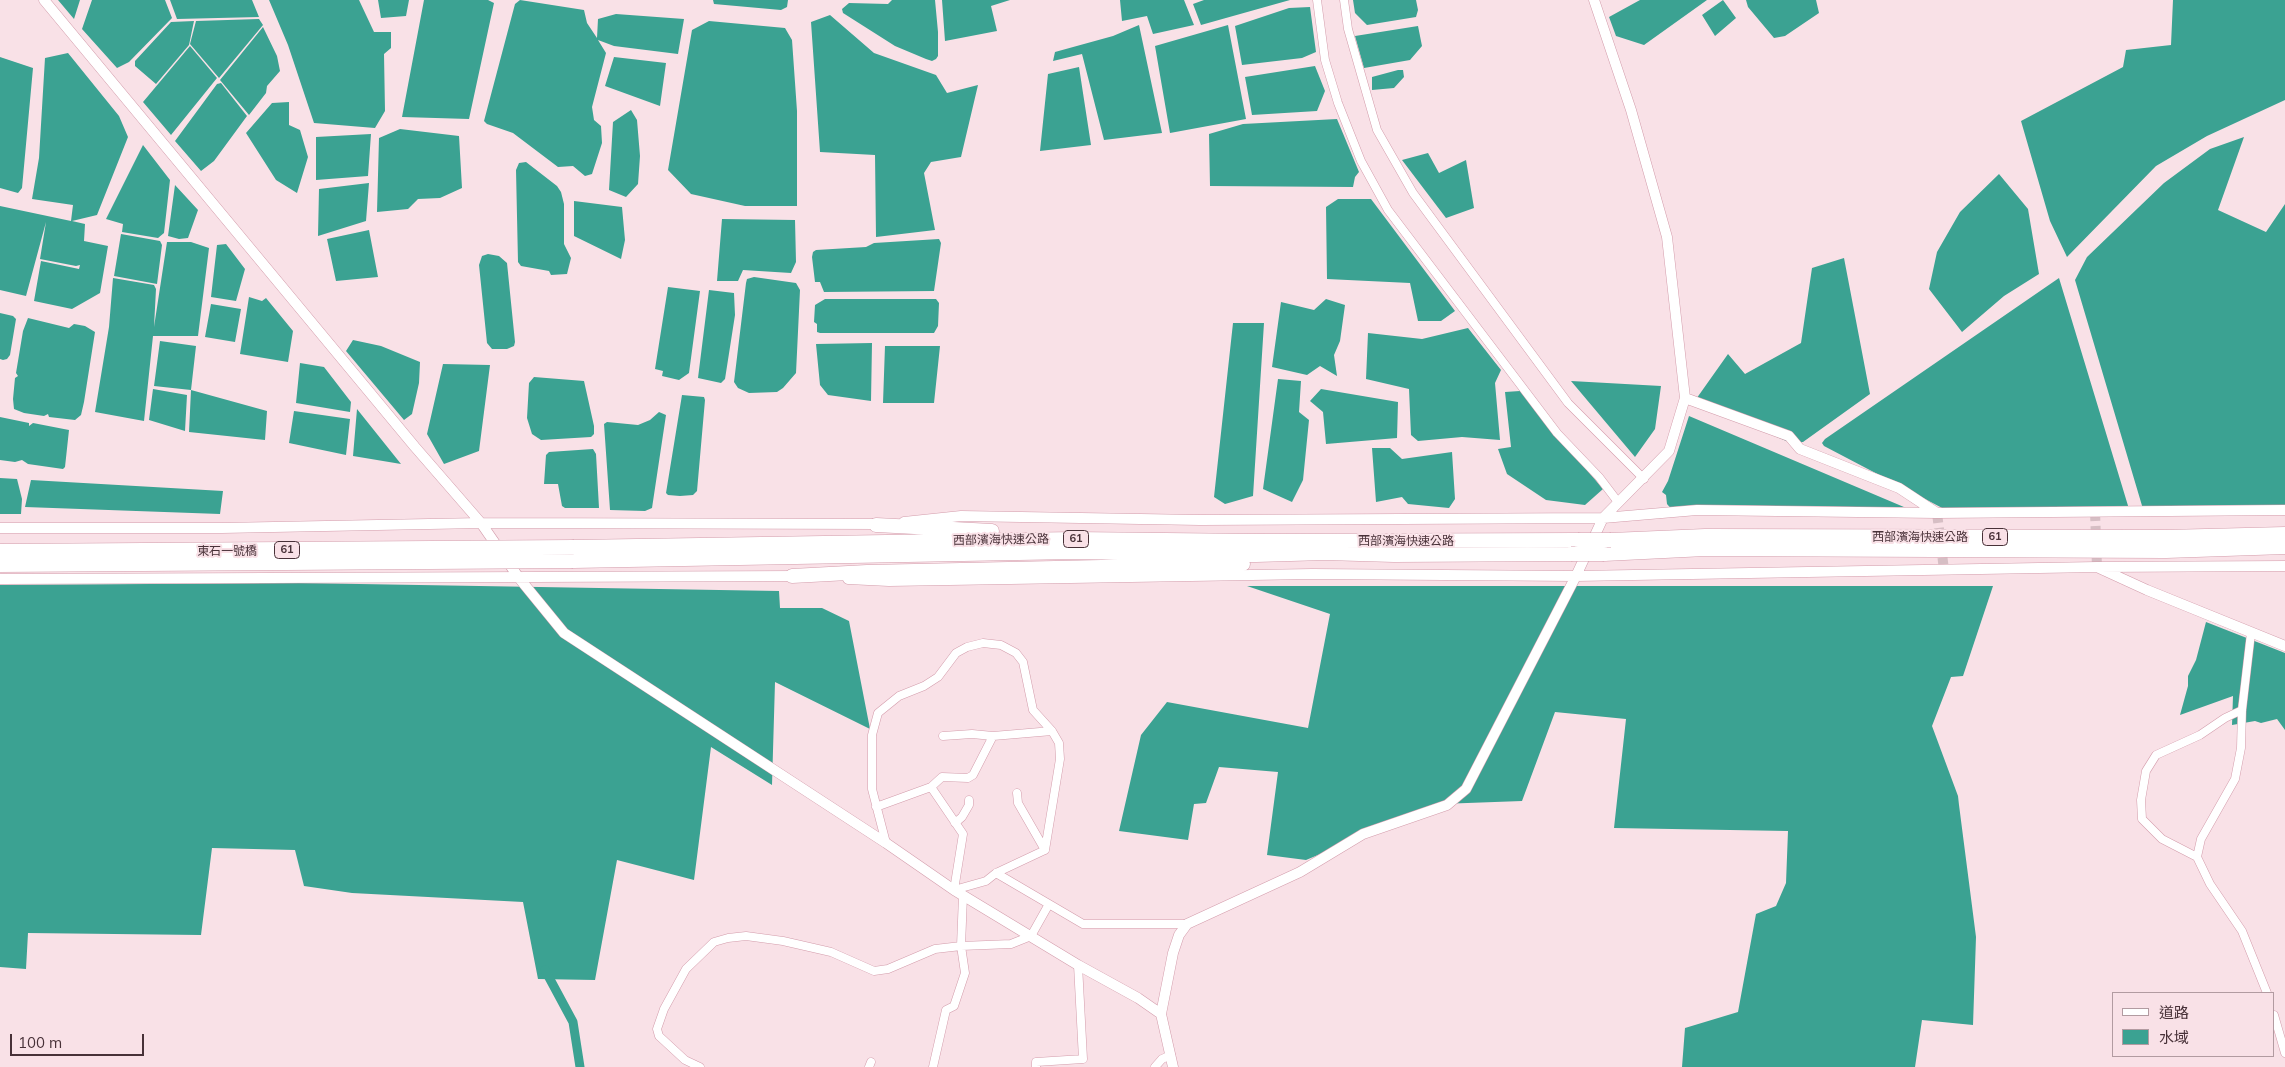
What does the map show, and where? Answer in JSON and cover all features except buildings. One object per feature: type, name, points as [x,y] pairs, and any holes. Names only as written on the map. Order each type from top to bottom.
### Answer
[{"type":"highway","points":[[876,525],[978,532],[1249,532],[1394,548]]},
{"type":"highway","name":"西部濱海快速公路","points":[[573,561],[1394,548],[1705,536],[2166,537],[2285,534]]},
{"type":"highway","name":"西部濱海快速公路","points":[[574,547],[1074,539],[1571,554],[1714,549],[2166,551],[2285,547]]},
{"type":"highway","name":"東石一號橋","points":[[0,551],[574,547]]},
{"type":"highway","points":[[792,576],[887,571],[1246,564],[1332,560],[1394,548]]},
{"type":"highway","name":"東石一號橋","points":[[0,565],[573,561]]},
{"type":"street","points":[[44,0],[408,439],[481,523],[519,578],[564,633],[886,843],[959,893],[1078,965],[1138,998],[1161,1014]]},
{"type":"street","points":[[1317,0],[1325,60],[1338,103],[1362,161],[1388,210],[1557,433],[1620,500]]},
{"type":"street","points":[[1344,0],[1348,29],[1377,130],[1413,192],[1568,403],[1641,482]]},
{"type":"street","points":[[996,873],[1083,924],[1187,924],[1300,872],[1363,834],[1447,805],[1466,789],[1576,576],[1603,518],[1641,482],[1669,451],[1685,398],[1667,236],[1631,110],[1594,0]]},
{"type":"street","points":[[1685,398],[1789,436],[1800,449],[1898,488],[1938,513]]},
{"type":"street","points":[[0,528],[222,528],[481,523],[876,525],[961,516],[1200,520],[1603,518],[1686,510],[1798,509],[1862,513],[2285,510]]},
{"type":"street","points":[[0,579],[792,576],[889,581],[1292,575],[1576,576],[2097,567],[2285,566]]},
{"type":"street","points":[[2097,567],[2146,590],[2285,646]]},
{"type":"street","points":[[2197,858],[2201,839],[2235,779],[2241,748],[2242,710],[2251,633]]},
{"type":"street","points":[[886,843],[872,789],[872,735],[878,713],[899,696],[924,686],[938,677],[956,653],[967,647],[983,643],[1001,645],[1016,653],[1023,662],[1033,710],[1052,731],[1059,743],[1060,759],[1045,850]]},
{"type":"street","points":[[2242,710],[2225,718],[2200,735],[2156,755],[2146,771],[2140,800],[2142,819],[2162,839],[2197,858],[2210,884],[2242,931],[2267,992]]},
{"type":"street","points":[[943,736],[972,734],[993,736],[1052,731]]},
{"type":"street","points":[[876,807],[931,788],[942,777],[968,778],[974,774],[993,736]]},
{"type":"street","points":[[931,788],[963,834],[959,893],[965,973],[954,1006],[946,1010],[933,1067]]},
{"type":"street","points":[[1018,793],[1018,803],[1045,850]]},
{"type":"street","points":[[955,823],[962,817],[969,805],[969,800]]},
{"type":"street","points":[[959,893],[1045,850]]},
{"type":"street","points":[[700,1067],[685,1060],[659,1036],[657,1029],[664,1009],[686,970],[714,942],[746,936],[783,941],[831,952],[874,971],[888,969],[935,950],[962,946],[1011,944],[1031,936],[1049,904]]},
{"type":"street","points":[[1173,1067],[1161,1014],[1179,935],[1187,924]]},
{"type":"street","points":[[1036,1067],[1036,1062],[1083,1059],[1078,965]]},
{"type":"street","points":[[2275,1018],[2285,1053]]},
{"type":"street","points":[[1156,1067],[1162,1059],[1171,1055]]},
{"type":"water","points":[[58,0],[80,0],[74,19]]},
{"type":"water","points":[[92,0],[165,0],[172,18],[129,62],[117,68],[82,29]]},
{"type":"water","points":[[170,0],[252,0],[259,17],[177,19]]},
{"type":"water","points":[[269,0],[359,0],[374,32],[391,32],[391,48],[384,54],[385,111],[375,128],[314,123],[288,45]]},
{"type":"water","points":[[378,0],[409,0],[406,16],[381,18]]},
{"type":"water","points":[[424,0],[488,0],[494,3],[469,119],[402,117]]},
{"type":"water","points":[[520,0],[584,10],[587,23],[597,38],[598,19],[616,14],[684,19],[678,54],[614,46],[598,40],[606,53],[592,107],[594,120],[601,126],[602,143],[592,174],[585,176],[573,166],[558,167],[513,133],[487,124],[484,121],[515,4]]},
{"type":"water","points":[[713,0],[788,0],[787,7],[781,10],[714,4]]},
{"type":"water","points":[[892,0],[935,0],[938,32],[938,56],[936,59],[932,61],[895,46],[843,13],[842,9],[849,3],[888,4]]},
{"type":"water","points":[[942,0],[1010,0],[991,6],[997,31],[945,41]]},
{"type":"water","points":[[1120,0],[1184,0],[1194,25],[1153,34],[1147,16],[1122,21]]},
{"type":"water","points":[[1204,0],[1290,0],[1201,25],[1193,4]]},
{"type":"water","points":[[1353,0],[1416,0],[1418,10],[1416,17],[1367,25],[1355,13]]},
{"type":"water","points":[[1640,0],[1707,0],[1644,45],[1616,36],[1609,17]]},
{"type":"water","points":[[1723,0],[1736,18],[1715,36],[1702,15]]},
{"type":"water","points":[[1746,0],[1816,0],[1819,13],[1785,36],[1774,38],[1748,7]]},
{"type":"water","points":[[2173,0],[2285,0],[2285,100],[2207,136],[2156,166],[2067,257],[2050,221],[2021,121],[2123,67],[2126,50],[2171,45]]},
{"type":"water","points":[[1310,7],[1316,52],[1302,58],[1242,65],[1235,26],[1289,8]]},
{"type":"water","points":[[830,15],[874,53],[936,75],[947,93],[978,85],[961,157],[931,162],[924,173],[935,230],[876,237],[875,155],[820,152],[811,22]]},
{"type":"water","points":[[259,19],[263,25],[219,78],[190,44],[196,21]]},
{"type":"water","points":[[194,21],[189,45],[156,84],[135,66],[135,61],[171,22]]},
{"type":"water","points":[[709,21],[785,28],[792,40],[797,111],[797,206],[745,206],[691,194],[668,170],[692,30]]},
{"type":"water","points":[[1139,25],[1162,133],[1104,140],[1082,54],[1053,61],[1055,52],[1113,36]]},
{"type":"water","points":[[1228,25],[1246,119],[1170,133],[1155,46]]},
{"type":"water","points":[[1418,26],[1422,46],[1410,60],[1364,68],[1355,36]]},
{"type":"water","points":[[263,27],[277,56],[280,71],[267,86],[266,93],[249,115],[220,80]]},
{"type":"water","points":[[190,46],[217,78],[171,135],[143,102]]},
{"type":"water","points":[[68,53],[119,116],[128,137],[97,215],[72,221],[85,224],[84,241],[108,246],[100,293],[72,309],[34,301],[41,261],[79,269],[80,265],[76,266],[40,259],[46,222],[26,296],[0,290],[0,206],[71,221],[73,205],[32,199],[39,158],[45,58]]},
{"type":"water","points":[[0,57],[33,68],[22,188],[18,193],[0,188]]},
{"type":"water","points":[[614,57],[666,63],[660,106],[605,86]]},
{"type":"water","points":[[1315,66],[1325,91],[1317,111],[1252,115],[1245,77]]},
{"type":"water","points":[[1079,67],[1091,145],[1040,151],[1048,74]]},
{"type":"water","points":[[1403,70],[1404,77],[1394,88],[1372,90],[1372,77]]},
{"type":"water","points":[[221,83],[247,116],[214,161],[201,171],[175,141],[217,84]]},
{"type":"water","points":[[289,102],[289,125],[300,130],[308,157],[297,193],[276,180],[246,133],[272,103]]},
{"type":"water","points":[[631,110],[637,120],[640,156],[638,184],[626,197],[609,190],[613,122]]},
{"type":"water","points":[[1337,119],[1359,172],[1355,177],[1353,187],[1210,186],[1209,134],[1243,124]]},
{"type":"water","points":[[400,129],[459,136],[462,188],[440,198],[418,199],[408,209],[377,212],[379,138]]},
{"type":"water","points":[[371,134],[368,176],[316,180],[316,137]]},
{"type":"water","points":[[2244,137],[2218,210],[2266,232],[2285,204],[2285,509],[2143,509],[2075,280],[2087,257],[2164,183],[2210,149]]},
{"type":"water","points":[[143,145],[170,180],[164,233],[158,238],[122,232],[123,224],[106,219]]},
{"type":"water","points":[[1428,153],[1439,173],[1466,160],[1474,208],[1446,218],[1402,160]]},
{"type":"water","points":[[526,162],[557,186],[561,192],[564,204],[564,244],[571,258],[567,274],[551,275],[549,271],[521,266],[518,262],[516,170],[519,163]]},
{"type":"water","points":[[1999,174],[2028,209],[2039,274],[2004,296],[1962,332],[1929,289],[1937,252],[1960,212]]},
{"type":"water","points":[[369,183],[366,221],[318,236],[319,189]]},
{"type":"water","points":[[175,185],[198,210],[188,238],[179,239],[168,236]]},
{"type":"water","points":[[1338,199],[1371,199],[1455,311],[1441,321],[1418,321],[1410,283],[1327,279],[1326,207]]},
{"type":"water","points":[[574,201],[622,207],[625,240],[621,259],[574,236]]},
{"type":"water","points":[[722,219],[795,220],[796,262],[791,273],[743,270],[738,281],[717,281]]},
{"type":"water","points":[[369,230],[378,277],[336,281],[327,239]]},
{"type":"water","points":[[121,234],[160,241],[162,245],[157,284],[114,276]]},
{"type":"water","points":[[939,239],[941,243],[934,291],[824,292],[820,282],[815,282],[812,257],[813,252],[816,250],[866,247],[874,243]]},
{"type":"water","points":[[167,242],[191,242],[209,248],[198,336],[153,336],[144,421],[95,412],[109,327],[113,278],[154,285],[156,289],[154,327]]},
{"type":"water","points":[[226,244],[245,269],[236,301],[211,297],[217,245]]},
{"type":"water","points":[[488,254],[499,256],[507,263],[515,342],[514,346],[507,349],[492,349],[487,343],[479,265],[482,256]]},
{"type":"water","points":[[1844,258],[1870,394],[1803,442],[1791,443],[1694,402],[1728,354],[1745,374],[1801,343],[1812,268]]},
{"type":"water","points":[[754,277],[796,283],[800,290],[796,373],[777,392],[749,393],[738,388],[734,382],[746,283],[747,279]]},
{"type":"water","points":[[2059,278],[2129,509],[1946,510],[1824,446],[1822,443],[1825,439]]},
{"type":"water","points":[[668,287],[700,291],[689,373],[679,380],[662,376],[663,371],[655,369]]},
{"type":"water","points":[[709,290],[734,293],[735,315],[725,379],[721,383],[698,378]]},
{"type":"water","points":[[249,297],[262,301],[266,298],[293,331],[288,362],[240,354]]},
{"type":"water","points":[[825,299],[936,299],[939,303],[938,326],[934,333],[820,333],[817,332],[817,324],[814,322],[815,305]]},
{"type":"water","points":[[1326,299],[1345,305],[1340,341],[1334,355],[1337,376],[1320,366],[1307,375],[1272,367],[1281,302],[1314,310]]},
{"type":"water","points":[[211,304],[241,309],[235,342],[205,337]]},
{"type":"water","points":[[0,313],[13,316],[16,319],[10,355],[7,359],[3,360],[0,359]]},
{"type":"water","points":[[28,318],[69,328],[74,324],[85,326],[95,332],[84,402],[81,415],[75,420],[49,417],[48,414],[44,416],[24,413],[14,409],[15,378],[18,376],[16,373],[23,331]]},
{"type":"water","points":[[1233,323],[1264,323],[1253,496],[1225,504],[1214,497]]},
{"type":"water","points":[[1468,328],[1501,370],[1495,383],[1500,440],[1462,437],[1418,441],[1411,435],[1409,389],[1366,379],[1368,333],[1422,339]]},
{"type":"water","points":[[353,340],[381,346],[420,362],[419,383],[412,414],[404,420],[346,351]]},
{"type":"water","points":[[160,341],[196,346],[191,390],[154,386]]},
{"type":"water","points":[[872,343],[871,401],[828,395],[820,385],[816,344]]},
{"type":"water","points":[[885,346],[940,346],[934,403],[883,403]]},
{"type":"water","points":[[300,363],[324,367],[351,402],[350,412],[296,403]]},
{"type":"water","points":[[443,364],[490,365],[479,451],[444,464],[427,434]]},
{"type":"water","points":[[534,377],[584,381],[594,426],[594,434],[591,437],[541,440],[532,434],[527,418],[529,383]]},
{"type":"water","points":[[1278,379],[1301,381],[1299,412],[1309,420],[1303,480],[1292,502],[1263,489]]},
{"type":"water","points":[[1571,381],[1661,386],[1655,429],[1635,457]]},
{"type":"water","points":[[153,389],[187,395],[185,431],[149,420]]},
{"type":"water","points":[[1321,389],[1398,402],[1397,438],[1326,444],[1323,412],[1310,401]]},
{"type":"water","points":[[191,390],[267,411],[265,440],[189,432]]},
{"type":"water","points":[[1520,391],[1603,489],[1585,505],[1546,500],[1507,474],[1498,449],[1511,447],[1505,392]]},
{"type":"water","points":[[682,395],[704,397],[705,400],[697,491],[693,495],[680,496],[668,495],[666,493]]},
{"type":"water","points":[[357,409],[401,464],[353,456]]},
{"type":"water","points":[[294,411],[350,419],[346,455],[289,443]]},
{"type":"water","points":[[659,412],[666,415],[652,508],[645,511],[610,510],[604,424],[607,422],[638,425],[650,420]]},
{"type":"water","points":[[1689,416],[1911,510],[1674,512],[1667,504],[1666,495],[1662,492],[1668,481]]},
{"type":"water","points":[[0,417],[29,423],[29,426],[33,423],[69,430],[65,467],[63,469],[28,464],[22,460],[15,462],[0,460]]},
{"type":"water","points":[[1372,448],[1390,448],[1402,459],[1452,452],[1455,499],[1449,508],[1408,504],[1402,497],[1376,502]]},
{"type":"water","points":[[593,449],[596,454],[599,508],[565,508],[562,506],[558,484],[544,484],[546,455],[549,452]]},
{"type":"water","points":[[0,478],[17,479],[22,499],[21,514],[0,514]]},
{"type":"water","points":[[31,480],[223,491],[220,514],[25,507]]},
{"type":"water","points":[[299,583],[779,591],[780,608],[822,608],[849,621],[870,729],[775,682],[772,785],[711,747],[694,880],[617,860],[595,980],[538,979],[523,902],[352,893],[304,886],[295,850],[212,848],[201,935],[28,933],[26,969],[0,967],[0,585]]},
{"type":"water","points":[[1247,586],[1993,586],[1963,676],[1951,677],[1932,726],[1958,796],[1976,937],[1973,1025],[1922,1020],[1915,1067],[1682,1067],[1685,1028],[1738,1012],[1756,914],[1776,906],[1786,883],[1788,831],[1614,828],[1626,719],[1555,712],[1522,801],[1440,804],[1306,860],[1267,855],[1278,772],[1219,767],[1206,803],[1194,804],[1188,840],[1119,831],[1141,735],[1167,702],[1308,728],[1330,614]]},
{"type":"water","points":[[2206,622],[2285,653],[2285,730],[2277,719],[2261,723],[2255,721],[2232,725],[2233,696],[2180,715],[2188,686],[2188,676],[2196,660]]},
{"type":"waterway","points":[[545,970],[573,1022],[580,1067]]},
{"type":"tunnel","points":[[2095,511],[2097,567]]},
{"type":"tunnel","points":[[1937,513],[1944,570]]}]
